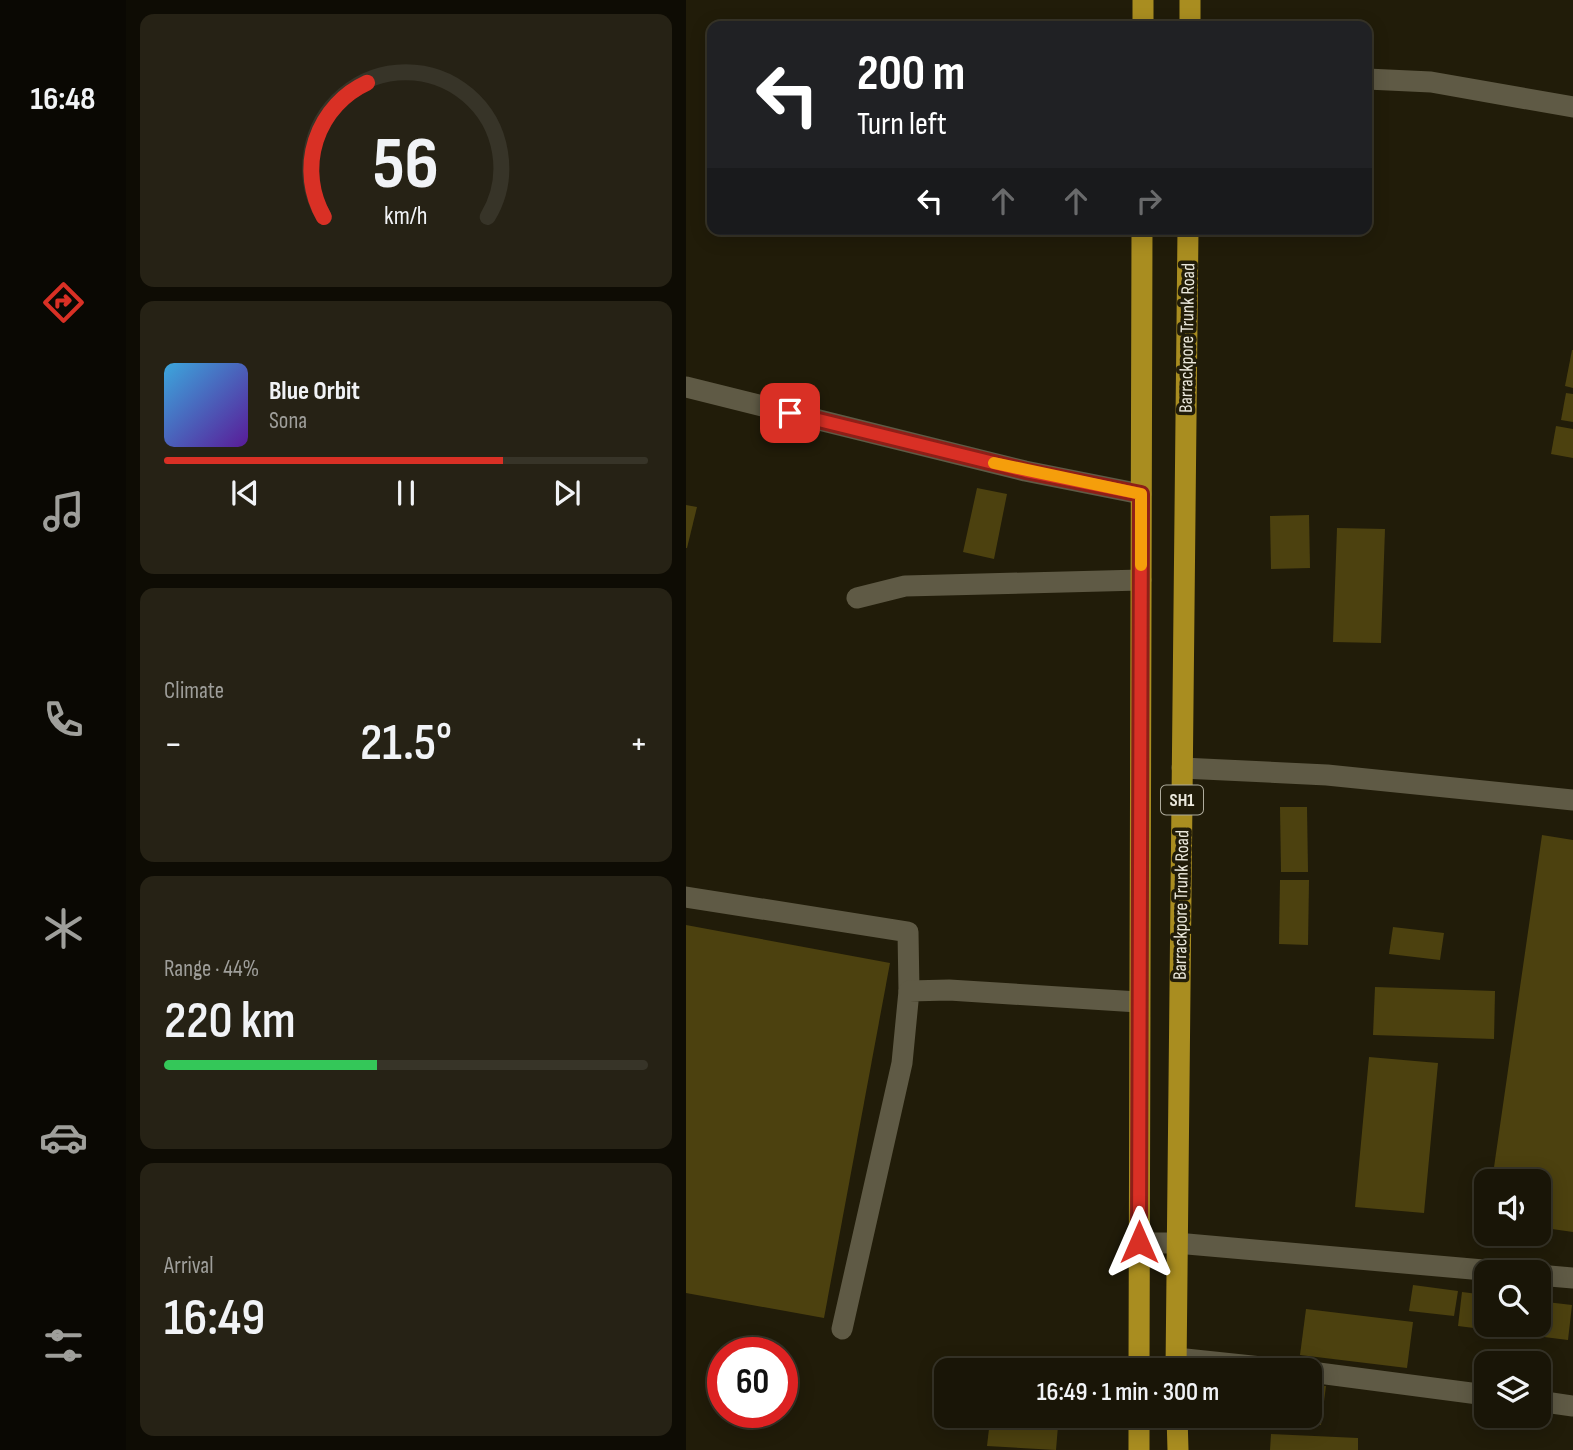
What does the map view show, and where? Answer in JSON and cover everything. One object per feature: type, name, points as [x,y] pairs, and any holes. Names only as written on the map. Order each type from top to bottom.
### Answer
[{"type":"main road","points":[[1143,0],[1143,21]]},
{"type":"main road","points":[[1190,21],[1191,0]]},
{"type":"main road","name":"Barrackpore Trunk Road","points":[[1139,1358],[1142,235]]},
{"type":"main road","name":"Barrackpore Trunk Road","points":[[1176,1358],[1188,235]]},
{"type":"main road","points":[[1139,1428],[1139,1450]]},
{"type":"main road","points":[[1177,1428],[1178,1450]]},
{"type":"street","points":[[1372,79],[1431,82],[1573,107]]},
{"type":"street","points":[[686,387],[1026,471],[1141,494]]},
{"type":"street","points":[[857,598],[905,586],[1141,580]]},
{"type":"street","points":[[1182,768],[1327,775],[1573,800]]},
{"type":"street","points":[[686,897],[908,932],[909,991],[902,1063],[842,1329]]},
{"type":"street","points":[[909,991],[949,990],[1138,1002]]},
{"type":"street","points":[[1139,1242],[1474,1269]]},
{"type":"street","points":[[1551,1276],[1573,1278]]},
{"type":"street","points":[[1322,1373],[1474,1393]]},
{"type":"street","points":[[1551,1403],[1573,1406]]},
{"type":"building","points":[[1573,350],[1573,388],[1565,386]]},
{"type":"building","points":[[1566,393],[1573,394],[1573,422],[1561,420]]},
{"type":"building","points":[[1556,426],[1573,429],[1573,458],[1551,454]]},
{"type":"building","points":[[977,488],[1007,494],[994,559],[963,552]]},
{"type":"building","points":[[686,505],[697,507],[687,548],[686,548]]},
{"type":"building","points":[[1309,515],[1310,568],[1271,569],[1270,516]]},
{"type":"building","points":[[1337,528],[1385,529],[1381,643],[1333,642]]},
{"type":"building","points":[[1280,807],[1307,807],[1308,872],[1281,872]]},
{"type":"building","points":[[1542,835],[1573,840],[1573,1232],[1551,1229],[1551,1169],[1494,1169]]},
{"type":"building","points":[[1280,880],[1309,880],[1308,945],[1279,944]]},
{"type":"building","points":[[686,925],[890,963],[824,1318],[686,1293]]},
{"type":"building","points":[[1393,927],[1444,933],[1440,960],[1389,954]]},
{"type":"building","points":[[1375,987],[1495,991],[1494,1039],[1373,1035]]},
{"type":"building","points":[[1369,1057],[1438,1063],[1424,1213],[1355,1207]]},
{"type":"building","points":[[1413,1285],[1458,1291],[1454,1316],[1409,1311]]},
{"type":"building","points":[[1462,1292],[1474,1294],[1474,1328],[1458,1326]]},
{"type":"building","points":[[1551,1303],[1572,1305],[1568,1340],[1544,1337],[1551,1337]]},
{"type":"building","points":[[1306,1309],[1413,1322],[1407,1368],[1300,1355]]},
{"type":"building","points":[[1322,1386],[1326,1386],[1322,1417]]},
{"type":"building","points":[[989,1428],[1058,1428],[1056,1450],[987,1446]]},
{"type":"building","points":[[1271,1434],[1358,1438],[1358,1450],[1270,1450]]},
{"type":"slow traffic","points":[[994,463],[1141,494],[1141,565]]},
{"type":"route","points":[[790,413],[1026,471],[1141,494],[1139,1242]]}]
